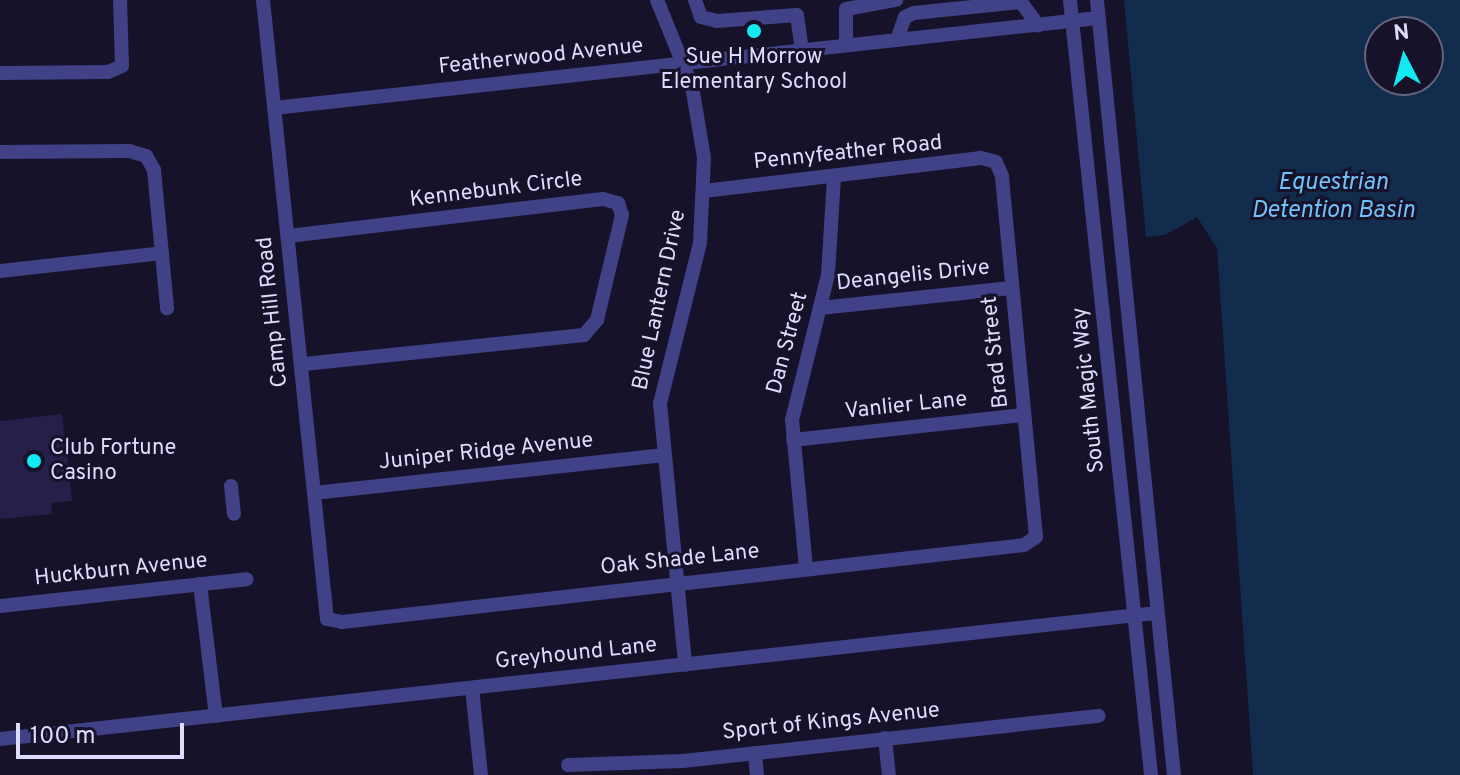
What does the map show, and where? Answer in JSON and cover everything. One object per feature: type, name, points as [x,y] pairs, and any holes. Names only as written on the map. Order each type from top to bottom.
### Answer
[{"type":"street","points":[[0,73],[108,72],[122,66],[120,0]]},
{"type":"street","name":"Camp Hill Road","points":[[263,0],[327,619]]},
{"type":"street","name":"Blue Lantern Drive","points":[[657,0],[685,63],[698,111],[704,191],[700,243],[663,383],[662,455],[685,665]]},
{"type":"street","points":[[695,0],[698,13],[708,20],[797,15],[802,50]]},
{"type":"street","points":[[846,45],[846,9],[896,0]]},
{"type":"street","name":"South Magic Way","points":[[1070,0],[1151,775]]},
{"type":"street","name":"South Magic Way","points":[[1097,0],[1174,775]]},
{"type":"street","points":[[897,40],[905,17],[914,13],[1021,2],[1038,25]]},
{"type":"street","name":"Featherwood Avenue","points":[[274,108],[1098,18]]},
{"type":"street","points":[[0,152],[129,151],[146,156],[154,170],[167,308]]},
{"type":"street","name":"Pennyfeather Road","points":[[704,191],[981,158],[996,162]]},
{"type":"street","name":"Brad Street","points":[[996,162],[1002,176],[1024,415],[1039,523],[1036,537]]},
{"type":"street","name":"Dan Street","points":[[806,568],[793,440],[793,405],[820,308],[834,228],[834,176]]},
{"type":"street","name":"Kennebunk Circle","points":[[288,236],[603,199],[618,203],[622,215],[597,320],[584,335],[301,364]]},
{"type":"street","points":[[0,271],[162,253]]},
{"type":"street","name":"Deangelis Drive","points":[[820,308],[1011,288]]},
{"type":"street","name":"Vanlier Lane","points":[[793,440],[1024,415]]},
{"type":"street","name":"Juniper Ridge Avenue","points":[[314,493],[662,455]]},
{"type":"street","points":[[231,486],[234,514]]},
{"type":"street","name":"Oak Shade Lane","points":[[327,619],[342,622],[1024,545],[1036,537]]},
{"type":"street","name":"Huckburn Avenue","points":[[0,606],[247,579]]},
{"type":"street","points":[[200,584],[216,716]]},
{"type":"street","name":"Greyhound Lane","points":[[0,739],[1157,613]]},
{"type":"street","points":[[472,688],[481,775]]},
{"type":"street","name":"Sport of Kings Avenue","points":[[568,765],[755,753],[1099,716]]},
{"type":"street","points":[[885,738],[889,775]]},
{"type":"street","points":[[755,753],[757,775]]},
{"type":"water","name":"Equestrian Detention Basin","points":[[1124,0],[1460,0],[1460,775],[1253,775],[1217,248],[1197,217],[1165,235],[1146,237]]},
{"type":"building","name":"Club Fortune Casino","points":[[62,414],[72,501],[51,503],[52,514],[0,519],[0,421]]},
{"type":"place","name":"Sue H Morrow Elementary School","points":[[754,31]]},
{"type":"place","name":"Club Fortune Casino","points":[[34,461]]}]
